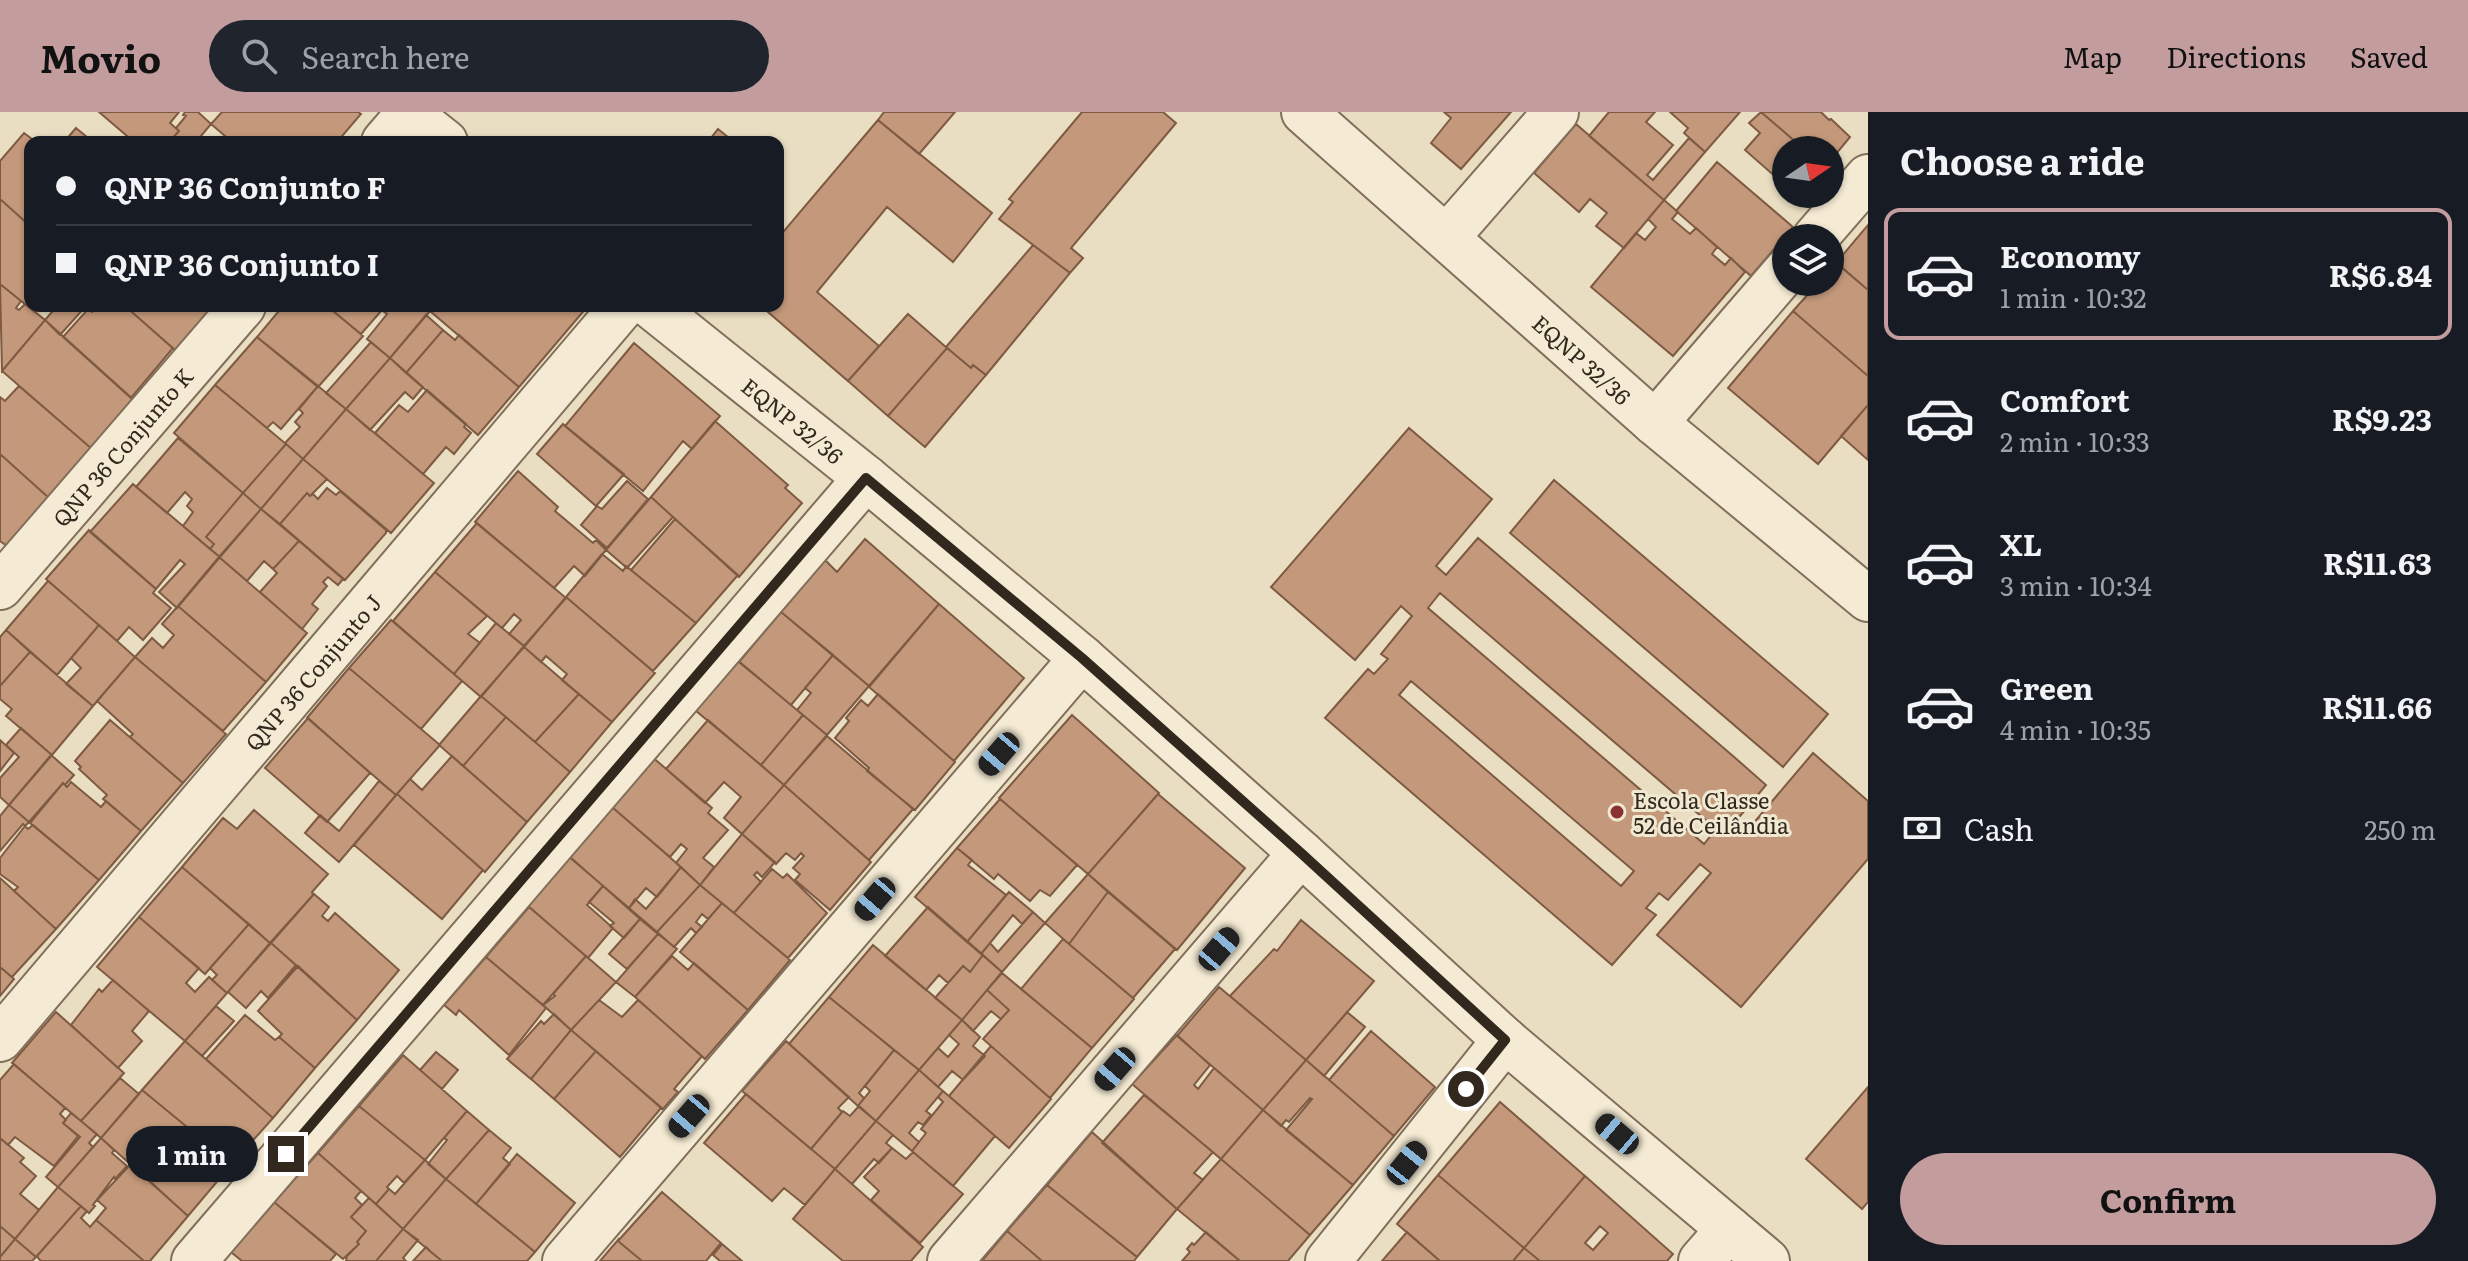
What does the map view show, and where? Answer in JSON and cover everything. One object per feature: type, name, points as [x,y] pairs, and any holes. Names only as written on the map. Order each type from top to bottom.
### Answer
[{"type":"street","name":"EQNP 32/36","points":[[1304,112],[1655,423],[1868,599]]},
{"type":"street","points":[[1447,237],[1556,112]]},
{"type":"street","points":[[400,122],[432,136]]},
{"type":"street","points":[[1827,224],[1868,177]]},
{"type":"street","points":[[1655,423],[1772,287]]},
{"type":"street","name":"QNP 36 Conjunto K","points":[[0,587],[238,312]]},
{"type":"street","name":"QNP 36 Conjunto J","points":[[0,1039],[618,312]]},
{"type":"street","name":"EQNP 32/36","points":[[658,312],[866,478],[1082,658],[1505,1040],[1715,1245],[1767,1261]]},
{"type":"street","points":[[194,1261],[866,478]]},
{"type":"street","points":[[565,1261],[1082,658]]},
{"type":"street","points":[[950,1261],[1301,853]]},
{"type":"street","points":[[1328,1261],[1505,1040]]},
{"type":"building","points":[[99,112],[179,112],[170,123],[179,131],[174,136],[127,136]]},
{"type":"building","points":[[185,112],[198,112],[211,124],[201,136],[174,136],[179,131],[176,128],[186,116],[183,115]]},
{"type":"building","points":[[222,112],[361,114],[342,136],[225,136],[211,124]]},
{"type":"building","points":[[884,112],[955,112],[919,154],[878,120]]},
{"type":"building","points":[[1082,112],[1163,112],[1176,123],[1071,248],[1083,258],[1070,273],[999,219],[1013,202],[1009,199]]},
{"type":"building","points":[[1444,112],[1511,112],[1461,169],[1431,143],[1451,118]]},
{"type":"building","points":[[1609,112],[1655,112],[1646,122],[1673,145],[1647,175],[1653,180],[1689,138],[1705,152],[1664,200],[1589,136]]},
{"type":"building","points":[[1670,112],[1740,112],[1705,152],[1684,133],[1688,128]]},
{"type":"building","points":[[1761,112],[1789,136],[1772,136],[1772,174],[1745,150],[1760,133],[1749,123]]},
{"type":"building","points":[[1761,112],[1821,112],[1850,137],[1844,144],[1844,136],[1789,136]]},
{"type":"building","points":[[878,120],[992,213],[953,262],[887,207],[817,292],[879,346],[848,381],[768,312],[784,312],[784,231]]},
{"type":"building","points":[[1576,124],[1664,200],[1624,248],[1596,226],[1607,213],[1590,199],[1579,212],[1534,173]]},
{"type":"building","points":[[76,128],[86,136],[69,136]]},
{"type":"building","points":[[718,129],[727,136],[713,136]]},
{"type":"building","points":[[24,133],[28,136],[24,136],[24,221],[0,199],[0,161]]},
{"type":"building","points":[[1717,162],[1789,224],[1772,224],[1772,252],[1751,276],[1676,211]]},
{"type":"building","points":[[0,199],[24,221],[24,303],[0,284]]},
{"type":"building","points":[[1664,200],[1678,212],[1672,219],[1690,234],[1696,228],[1717,247],[1712,254],[1725,265],[1731,258],[1745,272],[1673,356],[1591,287],[1636,233],[1645,240],[1656,227],[1648,219]]},
{"type":"building","points":[[1868,225],[1868,290],[1844,270],[1844,254]]},
{"type":"building","points":[[1033,245],[1070,273],[986,375],[973,365],[971,368],[946,347]]},
{"type":"building","points":[[1844,269],[1868,290],[1868,376],[1793,311],[1806,296],[1844,296]]},
{"type":"building","points":[[0,284],[21,301],[16,308],[19,310],[24,305],[24,312],[35,312],[45,320],[2,371]]},
{"type":"building","points":[[1793,311],[1868,376],[1868,405],[1818,464],[1728,388]]},
{"type":"building","points":[[52,312],[81,312],[60,335],[45,320]]},
{"type":"building","points":[[85,312],[132,312],[173,348],[131,398],[63,337]]},
{"type":"building","points":[[132,312],[208,312],[175,350]]},
{"type":"building","points":[[278,312],[334,312],[363,336],[318,387],[257,337]]},
{"type":"building","points":[[334,312],[380,312],[361,334]]},
{"type":"building","points":[[384,312],[429,312],[390,358],[367,339],[387,314]]},
{"type":"building","points":[[431,312],[583,312],[519,387]]},
{"type":"building","points":[[908,314],[947,348],[888,416],[848,381]]},
{"type":"building","points":[[426,315],[443,330],[406,373],[390,358]]},
{"type":"building","points":[[45,320],[134,400],[92,449],[2,371]]},
{"type":"building","points":[[443,330],[455,340],[459,335],[519,387],[478,435],[406,373]]},
{"type":"building","points":[[257,337],[318,386],[281,429],[273,422],[267,428],[215,385]]},
{"type":"building","points":[[371,342],[390,358],[346,409],[326,393]]},
{"type":"building","points":[[634,343],[720,416],[692,449],[683,441],[643,491],[565,426]]},
{"type":"building","points":[[947,348],[971,368],[973,365],[986,375],[925,447],[888,416]]},
{"type":"building","points":[[390,358],[423,387],[413,399],[405,392],[370,430],[346,409]]},
{"type":"building","points":[[215,385],[286,444],[243,493],[174,433]]},
{"type":"building","points":[[19,386],[92,449],[49,498],[0,454],[0,397],[5,401]]},
{"type":"building","points":[[318,386],[346,409],[303,459],[285,443],[300,427],[295,422],[303,413],[299,409]]},
{"type":"building","points":[[427,390],[466,424],[464,427],[471,433],[454,454],[446,447],[423,474],[375,433],[399,405],[408,412]]},
{"type":"building","points":[[1868,405],[1868,460],[1841,436]]},
{"type":"building","points":[[346,409],[434,483],[391,533],[303,459]]},
{"type":"building","points":[[715,421],[788,485],[785,488],[802,503],[739,577],[651,497]]},
{"type":"building","points":[[563,424],[624,474],[596,506],[537,454]]},
{"type":"building","points":[[1409,428],[1492,499],[1436,566],[1446,575],[1478,538],[1733,756],[1766,785],[1735,822],[1746,832],[1813,753],[1868,801],[1868,859],[1741,1007],[1657,935],[1711,873],[1700,864],[1668,900],[1659,893],[1646,908],[1656,915],[1612,965],[1325,718],[1368,669],[1374,674],[1388,659],[1381,654],[1412,616],[1401,606],[1355,660],[1271,587]],"holes":[[[1440,593],[1716,829],[1704,844],[1428,608]],[[1411,681],[1634,871],[1621,886],[1399,695]]]},
{"type":"building","points":[[178,438],[243,493],[206,537],[214,544],[210,549],[183,526],[193,512],[187,506],[192,499],[185,492],[167,513],[136,487]]},
{"type":"building","points":[[286,444],[303,459],[261,509],[243,493]]},
{"type":"building","points":[[0,454],[49,498],[7,546],[0,541]]},
{"type":"building","points":[[303,459],[327,479],[310,496],[307,493],[280,524],[261,509]]},
{"type":"building","points":[[518,471],[558,507],[555,511],[606,550],[585,576],[574,566],[554,588],[475,522]]},
{"type":"building","points":[[1554,480],[1828,714],[1783,767],[1510,533]]},
{"type":"building","points":[[627,481],[648,499],[607,548],[581,525],[597,506],[602,509]]},
{"type":"building","points":[[133,484],[220,557],[177,608],[159,592],[185,564],[180,560],[156,589],[90,532]]},
{"type":"building","points":[[327,488],[336,495],[340,491],[386,530],[345,580],[280,524],[307,493],[318,499]]},
{"type":"building","points":[[243,493],[261,509],[220,557],[210,549],[214,544],[206,537]]},
{"type":"building","points":[[651,497],[673,517],[627,568],[606,550]]},
{"type":"building","points":[[261,509],[299,541],[273,569],[264,561],[247,581],[219,557]]},
{"type":"building","points":[[675,519],[738,575],[696,623],[631,570]]},
{"type":"building","points":[[477,523],[566,598],[524,646],[509,634],[521,620],[514,614],[502,628],[435,572]]},
{"type":"building","points":[[89,530],[156,589],[153,593],[171,608],[143,640],[129,627],[117,641],[46,579]]},
{"type":"building","points":[[865,539],[939,604],[869,686],[781,612],[825,560],[837,572]]},
{"type":"building","points":[[299,541],[343,579],[338,585],[328,577],[323,582],[327,586],[312,604],[318,609],[302,629],[260,592],[277,573],[273,569]]},
{"type":"building","points":[[602,554],[623,571],[626,566],[696,623],[653,671],[566,597]]},
{"type":"building","points":[[219,557],[307,633],[266,682],[178,606]]},
{"type":"building","points":[[435,572],[487,616],[468,634],[480,643],[454,674],[393,621]]},
{"type":"building","points":[[48,581],[99,625],[57,675],[6,630]]},
{"type":"building","points":[[566,597],[655,673],[612,722],[562,680],[567,674],[546,656],[541,662],[524,647]]},
{"type":"building","points":[[939,604],[1024,678],[954,761],[869,687]]},
{"type":"building","points":[[178,606],[266,682],[223,731],[135,657],[152,638],[163,648],[174,635],[162,624]]},
{"type":"building","points":[[781,612],[833,655],[791,705],[739,662]]},
{"type":"building","points":[[391,620],[462,681],[421,729],[349,668]]},
{"type":"building","points":[[496,623],[524,646],[481,697],[454,674]]},
{"type":"building","points":[[99,625],[135,657],[93,706],[66,684],[81,668],[71,658]]},
{"type":"building","points":[[6,630],[30,652],[0,686],[0,637]]},
{"type":"building","points":[[524,647],[579,694],[535,742],[481,696]]},
{"type":"building","points":[[30,652],[93,706],[52,755],[6,716],[12,709],[0,699],[0,686]]},
{"type":"building","points":[[833,655],[869,686],[827,735],[797,710],[811,693],[805,688]]},
{"type":"building","points":[[135,657],[226,734],[183,783],[130,737],[133,734],[97,701]]},
{"type":"building","points":[[736,659],[803,715],[761,765],[695,710]]},
{"type":"building","points":[[349,668],[440,745],[396,795],[307,718]]},
{"type":"building","points":[[579,694],[612,722],[570,772],[535,742]]},
{"type":"building","points":[[878,694],[955,762],[915,810],[867,771],[869,768],[835,738],[861,700],[868,706]]},
{"type":"building","points":[[481,696],[506,717],[463,766],[439,745]]},
{"type":"building","points":[[803,715],[827,735],[784,785],[761,765]]},
{"type":"building","points":[[1072,715],[1159,793],[1088,874],[999,798]]},
{"type":"building","points":[[506,717],[570,772],[527,822],[463,766]]},
{"type":"building","points":[[308,718],[370,773],[327,822],[265,768]]},
{"type":"building","points":[[110,720],[183,783],[141,831],[103,799],[107,795],[79,769],[81,767],[75,761]]},
{"type":"building","points":[[708,720],[784,785],[742,834],[724,818],[741,797],[724,782],[705,803],[666,769]]},
{"type":"building","points":[[21,728],[52,755],[9,805],[0,797],[0,778],[19,757],[6,745]]},
{"type":"building","points":[[827,736],[913,809],[869,860],[784,785]]},
{"type":"building","points":[[0,740],[14,753],[0,771]]},
{"type":"building","points":[[51,755],[74,775],[65,785],[63,783],[29,822],[9,805]]},
{"type":"building","points":[[452,756],[527,822],[485,872],[397,794],[410,779],[422,790]]},
{"type":"building","points":[[651,756],[712,808],[708,813],[728,830],[703,858],[714,867],[700,885],[676,863],[687,849],[681,844],[670,857],[612,807]]},
{"type":"building","points":[[379,781],[396,795],[339,862],[305,833],[320,815],[339,831]]},
{"type":"building","points":[[71,782],[101,807],[106,801],[141,831],[99,880],[30,823],[63,783],[67,787]]},
{"type":"building","points":[[784,785],[871,862],[830,910],[795,880],[800,874],[793,868],[804,856],[801,853],[795,860],[786,853],[776,864],[742,834]]},
{"type":"building","points":[[397,794],[483,870],[442,919],[354,845]]},
{"type":"building","points":[[1158,794],[1245,868],[1177,950],[1088,874]]},
{"type":"building","points":[[1000,799],[1077,865],[1050,896],[1040,890],[1030,901],[998,874],[994,879],[957,848]]},
{"type":"building","points":[[9,805],[29,822],[25,826],[23,824],[0,851],[0,816]]},
{"type":"building","points":[[612,807],[681,867],[657,897],[646,888],[629,908],[568,856]]},
{"type":"building","points":[[254,810],[328,874],[270,943],[182,867],[223,818],[237,829]]},
{"type":"building","points":[[33,825],[99,880],[56,929],[14,891],[18,887],[0,874],[0,858],[25,826],[28,829]]},
{"type":"building","points":[[742,834],[775,862],[762,877],[757,872],[754,875],[761,882],[734,913],[700,885]]},
{"type":"building","points":[[957,848],[972,860],[968,865],[1006,895],[967,942],[915,897]]},
{"type":"building","points":[[570,857],[603,886],[587,905],[613,928],[588,958],[527,905]]},
{"type":"building","points":[[182,867],[249,924],[205,974],[139,917]]},
{"type":"building","points":[[681,867],[700,885],[657,932],[629,908],[635,899],[646,909]]},
{"type":"building","points":[[772,869],[783,878],[787,874],[827,913],[788,958],[734,913]]},
{"type":"building","points":[[1088,874],[1108,892],[1069,944],[1045,923]]},
{"type":"building","points":[[0,878],[56,929],[12,977],[0,967]]},
{"type":"building","points":[[700,885],[722,903],[708,919],[702,914],[696,922],[702,927],[696,933],[691,928],[674,947],[657,932]]},
{"type":"building","points":[[603,886],[640,919],[624,938],[610,926],[614,923],[589,902]]},
{"type":"building","points":[[1009,892],[1033,912],[1022,924],[1013,915],[981,954],[967,942]]},
{"type":"building","points":[[1108,892],[1175,949],[1133,998],[1069,944]]},
{"type":"building","points":[[314,894],[329,907],[322,916],[328,921],[335,913],[399,970],[357,1020],[271,943]]},
{"type":"building","points":[[722,903],[790,960],[748,1010],[680,952]]},
{"type":"building","points":[[529,907],[586,956],[543,1005],[486,957]]},
{"type":"building","points":[[928,907],[983,955],[970,972],[963,966],[948,983],[939,975],[926,990],[885,956]]},
{"type":"building","points":[[1033,912],[1045,923],[1002,972],[981,954],[990,943],[998,952]]},
{"type":"building","points":[[139,917],[199,968],[186,983],[195,992],[209,977],[227,993],[185,1041],[97,967]]},
{"type":"building","points":[[640,919],[658,934],[627,969],[609,954]]},
{"type":"building","points":[[1301,920],[1374,981],[1306,1060],[1230,996],[1274,949],[1277,951]]},
{"type":"building","points":[[249,924],[270,943],[227,993],[212,980],[217,975],[210,968]]},
{"type":"building","points":[[658,934],[677,949],[635,997],[616,982]]},
{"type":"building","points":[[1063,939],[1134,999],[1092,1048],[1021,989]]},
{"type":"building","points":[[271,943],[296,965],[268,998],[261,991],[246,1008],[228,992]]},
{"type":"building","points":[[873,945],[962,1020],[919,1070],[829,997]]},
{"type":"building","points":[[983,955],[1002,972],[962,1020],[935,998],[963,966],[970,972]]},
{"type":"building","points":[[586,956],[616,982],[571,1030],[543,1005],[555,996],[553,994]]},
{"type":"building","points":[[672,956],[688,970],[694,963],[748,1010],[705,1059],[635,997]]},
{"type":"building","points":[[486,957],[546,1008],[509,1055],[459,1010],[456,1015],[444,1005]]},
{"type":"building","points":[[298,966],[357,1020],[315,1068],[279,1037],[282,1034],[258,1011]]},
{"type":"building","points":[[0,967],[14,979],[0,996]]},
{"type":"building","points":[[1002,973],[1092,1048],[1050,1098],[983,1039],[1009,1010],[987,990]]},
{"type":"building","points":[[113,980],[149,1011],[132,1031],[142,1041],[118,1068],[71,1025],[99,989],[102,992]]},
{"type":"building","points":[[1219,987],[1306,1060],[1263,1110],[1177,1036]]},
{"type":"building","points":[[987,990],[1009,1010],[1001,1019],[991,1011],[973,1031],[962,1020]]},
{"type":"building","points":[[829,997],[894,1050],[859,1093],[864,1098],[858,1106],[789,1044]]},
{"type":"building","points":[[599,1000],[622,1017],[638,1000],[702,1056],[674,1089],[678,1092],[663,1109],[571,1030]]},
{"type":"building","points":[[216,1006],[234,1021],[202,1056],[185,1041]]},
{"type":"building","points":[[56,1012],[124,1073],[81,1121],[12,1063]]},
{"type":"building","points":[[1347,1012],[1365,1027],[1324,1076],[1306,1060]]},
{"type":"building","points":[[554,1014],[571,1030],[531,1079],[507,1059],[541,1021],[544,1024]]},
{"type":"building","points":[[245,1015],[275,1040],[279,1037],[315,1068],[273,1118],[206,1059]]},
{"type":"building","points":[[962,1020],[980,1037],[973,1046],[985,1056],[963,1080],[952,1071],[938,1087],[919,1070],[938,1048],[948,1057],[959,1044],[949,1035]]},
{"type":"building","points":[[571,1030],[596,1051],[554,1099],[531,1079]]},
{"type":"building","points":[[1371,1031],[1435,1087],[1394,1136],[1329,1080]]},
{"type":"building","points":[[1177,1035],[1210,1065],[1194,1085],[1198,1089],[1214,1068],[1263,1110],[1221,1159],[1132,1084]]},
{"type":"building","points":[[185,1041],[273,1118],[232,1164],[142,1090]]},
{"type":"building","points":[[786,1041],[849,1097],[838,1108],[842,1112],[811,1149],[742,1091]]},
{"type":"building","points":[[991,1046],[1051,1099],[1009,1148],[949,1096]]},
{"type":"building","points":[[894,1050],[919,1070],[876,1121],[858,1106],[870,1091],[865,1086]]},
{"type":"building","points":[[596,1051],[661,1108],[620,1157],[554,1099]]},
{"type":"building","points":[[436,1052],[458,1070],[442,1089],[420,1070]]},
{"type":"building","points":[[403,1055],[467,1111],[425,1160],[359,1106]]},
{"type":"building","points":[[1306,1060],[1394,1136],[1353,1185],[1286,1130],[1312,1099],[1281,1126],[1263,1110]]},
{"type":"building","points":[[14,1064],[65,1108],[60,1114],[66,1120],[63,1123],[78,1136],[54,1166],[15,1137],[8,1145],[0,1138],[0,1080]]},
{"type":"building","points":[[919,1070],[943,1091],[926,1111],[931,1115],[923,1125],[918,1122],[909,1133],[919,1142],[912,1151],[876,1121]]},
{"type":"building","points":[[120,1078],[139,1094],[101,1138],[81,1121]]},
{"type":"building","points":[[1868,1087],[1868,1202],[1862,1209],[1806,1159]]},
{"type":"building","points":[[142,1090],[232,1164],[188,1216],[101,1138]]},
{"type":"building","points":[[943,1091],[995,1136],[953,1186],[912,1151],[926,1133],[921,1129],[943,1102],[938,1097]]},
{"type":"building","points":[[746,1094],[835,1169],[805,1205],[784,1188],[772,1201],[704,1143]]},
{"type":"building","points":[[1144,1095],[1213,1152],[1194,1173],[1203,1180],[1177,1209],[1102,1143]]},
{"type":"building","points":[[1500,1102],[1585,1176],[1524,1248],[1438,1175]]},
{"type":"building","points":[[359,1106],[425,1160],[404,1183],[397,1176],[376,1204],[318,1153]]},
{"type":"building","points":[[859,1106],[876,1121],[835,1169],[811,1149],[843,1111],[850,1116]]},
{"type":"building","points":[[1263,1110],[1353,1185],[1310,1235],[1221,1159]]},
{"type":"building","points":[[467,1111],[489,1130],[446,1179],[428,1164],[447,1140],[444,1138]]},
{"type":"building","points":[[71,1113],[97,1134],[89,1143],[93,1147],[58,1187],[46,1177],[80,1137],[63,1123]]},
{"type":"building","points":[[876,1121],[893,1135],[886,1143],[892,1148],[879,1163],[874,1159],[852,1184],[835,1169]]},
{"type":"building","points":[[489,1130],[511,1148],[503,1158],[510,1164],[476,1204],[446,1179]]},
{"type":"building","points":[[1092,1132],[1177,1209],[1137,1257],[1047,1185]]},
{"type":"building","points":[[0,1138],[24,1158],[20,1162],[36,1176],[20,1194],[39,1210],[15,1239],[0,1226]]},
{"type":"building","points":[[101,1138],[127,1166],[114,1177],[89,1213],[58,1187]]},
{"type":"building","points":[[892,1148],[906,1159],[913,1152],[963,1194],[920,1243],[871,1200],[879,1191],[864,1177]]},
{"type":"building","points":[[318,1153],[361,1191],[355,1198],[362,1205],[351,1217],[366,1231],[357,1242],[359,1244],[343,1259],[274,1202]]},
{"type":"building","points":[[517,1154],[575,1203],[535,1252],[476,1204]]},
{"type":"building","points":[[1221,1159],[1310,1235],[1288,1261],[1240,1261],[1177,1209]]},
{"type":"building","points":[[425,1160],[446,1179],[403,1229],[376,1204],[389,1189],[395,1194]]},
{"type":"building","points":[[131,1164],[188,1216],[150,1261],[144,1261],[96,1220],[106,1208],[97,1200]]},
{"type":"building","points":[[835,1169],[923,1247],[911,1261],[843,1261],[793,1219]]},
{"type":"building","points":[[1438,1175],[1524,1248],[1513,1261],[1440,1261],[1397,1224]]},
{"type":"building","points":[[1585,1176],[1673,1254],[1667,1261],[1540,1261],[1524,1248]],"holes":[[[1600,1226],[1608,1233],[1593,1250],[1585,1243]]]},
{"type":"building","points":[[446,1179],[535,1252],[527,1261],[442,1261],[403,1229]]},
{"type":"building","points":[[1047,1185],[1137,1257],[1134,1261],[1042,1261],[1007,1231]]},
{"type":"building","points":[[58,1187],[81,1206],[36,1257],[15,1239]]},
{"type":"building","points":[[662,1192],[721,1243],[706,1261],[642,1261],[618,1241]]},
{"type":"building","points":[[369,1198],[403,1229],[376,1261],[346,1261],[366,1231],[351,1217]]},
{"type":"building","points":[[274,1202],[336,1254],[330,1261],[242,1261],[231,1252]]},
{"type":"building","points":[[81,1206],[87,1211],[81,1218],[90,1227],[96,1220],[144,1261],[41,1261],[37,1256]]},
{"type":"building","points":[[0,1226],[15,1239],[0,1257]]},
{"type":"building","points":[[403,1229],[418,1240],[403,1258],[406,1261],[376,1261]]},
{"type":"building","points":[[1007,1231],[1042,1261],[982,1261]]},
{"type":"building","points":[[1206,1232],[1240,1261],[1182,1261],[1190,1252],[1187,1249]]},
{"type":"building","points":[[1407,1232],[1440,1261],[1382,1261]]},
{"type":"building","points":[[15,1239],[36,1257],[32,1261],[0,1261]]},
{"type":"building","points":[[618,1241],[642,1261],[600,1261]]},
{"type":"building","points":[[722,1244],[742,1261],[720,1261],[713,1255]]},
{"type":"building","points":[[426,1247],[431,1252],[442,1261],[413,1261]]},
{"type":"building","points":[[1524,1248],[1540,1261],[1513,1261]]},
{"type":"place","name":"Escola Classe 52 de Ceilândia","points":[[1617,812]]},
{"type":"route","points":[[286,1154],[866,478],[1082,658],[1505,1040],[1466,1089]]}]
